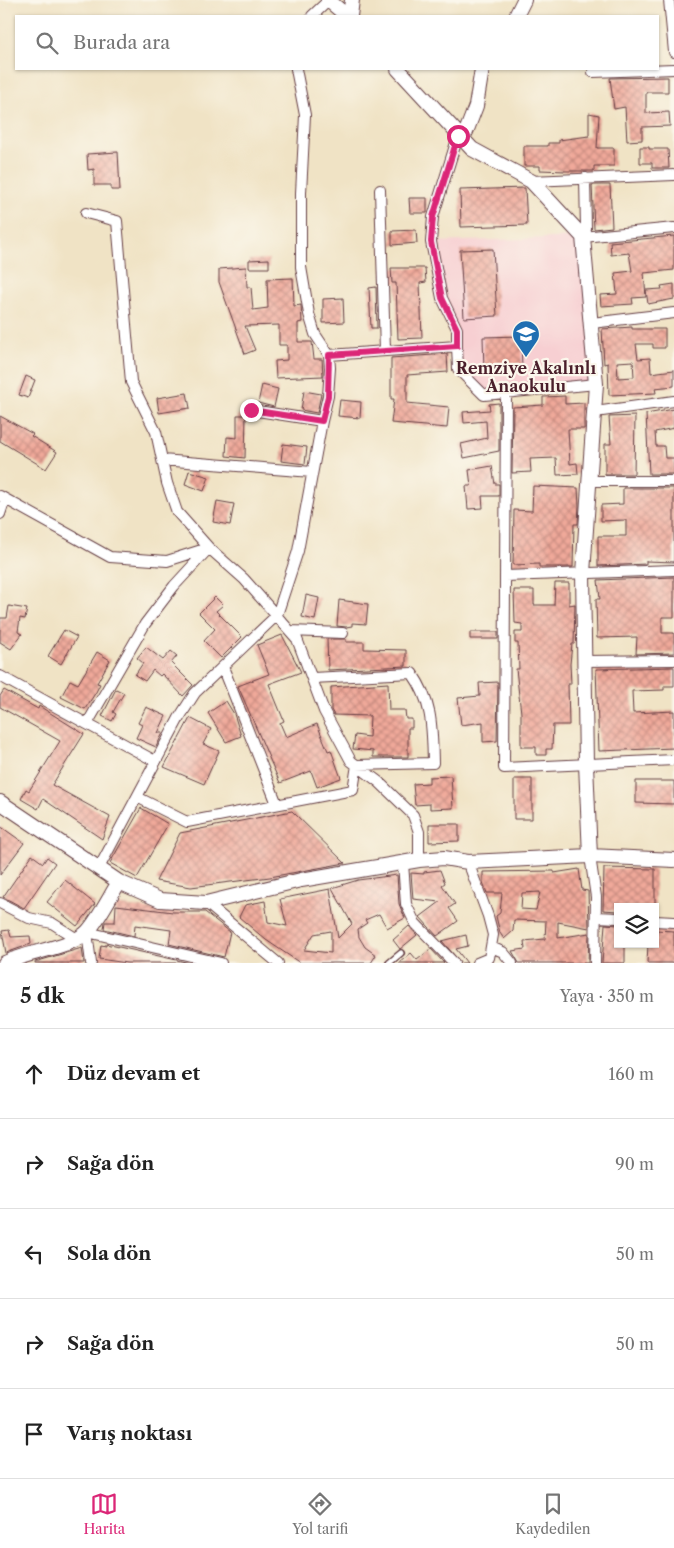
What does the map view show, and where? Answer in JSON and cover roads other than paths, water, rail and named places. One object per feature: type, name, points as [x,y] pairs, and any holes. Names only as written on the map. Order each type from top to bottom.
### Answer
[{"type":"street","points":[[313,15],[328,0],[347,15]]},
{"type":"street","points":[[348,15],[352,0]]},
{"type":"street","points":[[516,15],[524,0]]},
{"type":"street","points":[[668,0],[672,13],[674,52]]},
{"type":"street","points":[[659,70],[674,69]]},
{"type":"street","points":[[99,868],[195,693],[277,616],[298,551],[328,396],[329,355],[315,334],[301,267],[301,193],[305,115],[296,70]]},
{"type":"street","points":[[399,70],[472,149],[531,181],[583,237]]},
{"type":"street","points":[[482,70],[476,106],[466,132],[458,136],[433,217],[431,242],[442,298],[457,329],[458,369],[484,395],[596,384]]},
{"type":"street","points":[[593,72],[647,70]]},
{"type":"street","points":[[531,181],[674,175]]},
{"type":"street","points":[[585,178],[586,229],[583,237],[596,384],[591,481],[583,573],[586,764],[590,856],[596,898],[595,963]]},
{"type":"street","points":[[380,190],[385,350]]},
{"type":"street","points":[[86,213],[117,221],[131,382],[156,432],[177,512],[209,548],[244,579],[297,639],[337,738],[352,761],[379,782],[413,815],[419,832],[419,860]]},
{"type":"street","points":[[583,237],[674,228]]},
{"type":"street","points":[[592,323],[674,313]]},
{"type":"street","points":[[329,355],[457,346]]},
{"type":"street","points":[[506,393],[504,768],[674,760]]},
{"type":"street","points":[[595,412],[674,401]]},
{"type":"street","points":[[251,410],[322,421]]},
{"type":"street","points":[[162,460],[312,472]]},
{"type":"street","points":[[591,481],[674,481]]},
{"type":"street","points":[[0,514],[3,497],[110,557],[167,561],[209,548]]},
{"type":"street","points":[[87,724],[145,624],[174,586],[209,548]]},
{"type":"street","points":[[505,576],[674,570]]},
{"type":"street","points":[[290,631],[343,633]]},
{"type":"street","points":[[585,661],[674,660]]},
{"type":"street","points":[[223,667],[277,804]]},
{"type":"street","points":[[312,678],[412,674],[424,690],[432,719],[433,763],[357,765]]},
{"type":"street","points":[[0,676],[156,761]]},
{"type":"street","points":[[137,797],[187,822],[352,790],[357,765]]},
{"type":"street","points":[[0,802],[119,882],[160,900],[206,903],[300,880],[403,862],[444,858],[468,862],[590,856],[674,860]]},
{"type":"street","points":[[403,862],[406,904],[415,923],[454,963]]},
{"type":"street","points":[[468,862],[488,916],[492,935],[489,958],[478,963]]},
{"type":"street","points":[[6,963],[17,957],[82,936],[119,882]]},
{"type":"street","points":[[206,903],[278,963]]},
{"type":"street","points":[[2,907],[82,936],[221,963]]},
{"type":"street","points":[[596,917],[614,918]]},
{"type":"street","points":[[659,921],[674,922]]},
{"type":"street","points":[[82,936],[91,963]]},
{"type":"street","points":[[491,947],[503,952],[512,963]]},
{"type":"lane","points":[[390,963],[401,953]]},
{"type":"place","name":"Remziye Akalınlı Anaokulu","points":[[526,358]]}]
